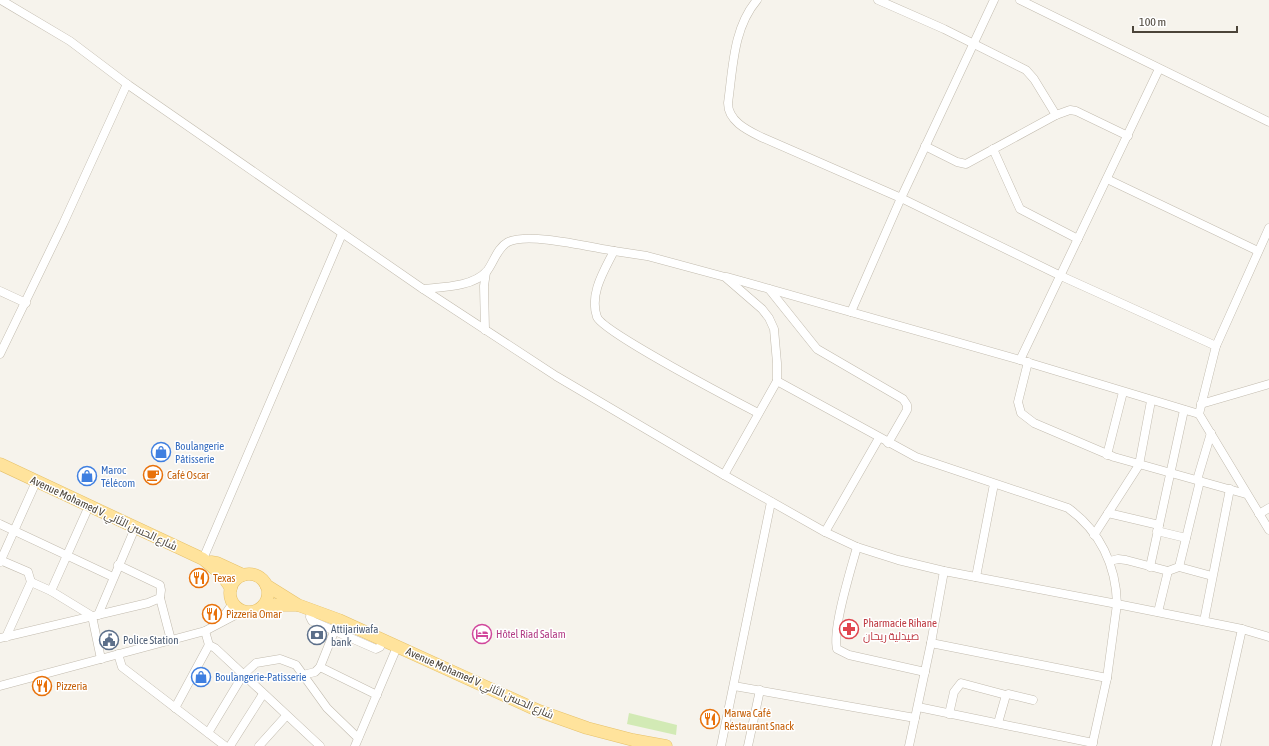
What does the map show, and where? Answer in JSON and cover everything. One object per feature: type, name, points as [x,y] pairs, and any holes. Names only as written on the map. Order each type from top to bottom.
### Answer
[{"type":"main road","name":"Avenue Mohamed V شارع الحسن الثاني","points":[[0,464],[205,560],[217,563],[243,575],[254,575],[263,580],[266,585],[298,605],[311,610],[337,625],[383,640],[557,718],[618,736],[666,746]]},
{"type":"main road","name":"Avenue Mohamed V شارع الحسن الثاني","points":[[205,560],[222,575],[231,588],[230,593],[233,603]]},
{"type":"main road","points":[[231,588],[238,578],[243,575]]},
{"type":"main road","points":[[264,605],[268,595],[266,585]]},
{"type":"main road","points":[[233,603],[243,611]]},
{"type":"main road","name":"Avenue Mohamed V شارع الحسن الثاني","points":[[243,611],[254,611],[264,605],[298,605]]},
{"type":"street","points":[[1,0],[70,41],[126,84],[342,234],[556,376],[724,475],[825,532],[857,547],[898,560],[944,571],[1204,621],[1269,637]]},
{"type":"street","points":[[757,0],[746,13],[737,37],[728,103],[728,110],[733,118],[743,127],[762,137],[901,198],[1061,276],[1216,346]]},
{"type":"street","points":[[878,0],[944,29],[1026,70],[1034,79],[1056,115]]},
{"type":"street","points":[[851,312],[901,198],[994,0]]},
{"type":"street","points":[[1020,0],[1269,122]]},
{"type":"street","points":[[1159,69],[1078,239],[1024,361],[1018,402],[1019,408],[1025,417],[1034,423],[1107,455],[1246,494]]},
{"type":"street","points":[[0,354],[26,303],[126,84]]},
{"type":"street","points":[[925,146],[962,164],[994,150],[1056,115],[1070,110],[1076,111],[1128,136]]},
{"type":"street","points":[[994,150],[1020,209],[1078,239]]},
{"type":"street","points":[[1107,179],[1258,251]]},
{"type":"street","points":[[1199,414],[1216,346],[1269,228]]},
{"type":"street","points":[[205,560],[342,234]]},
{"type":"street","points":[[424,289],[465,283],[477,279],[486,272],[500,248],[507,243],[519,239],[542,240],[647,256],[725,276],[1024,361],[1151,401],[1199,414],[1269,530]]},
{"type":"street","points":[[614,251],[597,288],[594,303],[598,319],[613,331],[648,352],[758,413]]},
{"type":"street","points":[[485,330],[484,286],[486,272]]},
{"type":"street","points":[[724,475],[777,380],[774,329],[769,318],[762,309],[725,276]]},
{"type":"street","points":[[769,289],[816,349],[903,399],[907,405],[907,410],[888,442]]},
{"type":"street","points":[[0,291],[26,303]]},
{"type":"street","points":[[777,380],[879,438],[927,462],[1068,508],[1082,519],[1110,561],[1116,588],[1117,604],[1107,678],[1092,744],[918,707]]},
{"type":"street","points":[[1201,404],[1269,384]]},
{"type":"street","points":[[1107,455],[1123,392]]},
{"type":"street","points":[[1094,535],[1139,465],[1151,401]]},
{"type":"street","points":[[1150,567],[1184,410]]},
{"type":"street","points":[[1179,567],[1198,481],[1211,433]]},
{"type":"street","points":[[825,532],[879,438]]},
{"type":"street","points":[[3,637],[31,582],[28,572],[0,561],[36,482]]},
{"type":"street","points":[[976,577],[994,484]]},
{"type":"street","points":[[1204,621],[1230,489]]},
{"type":"street","points":[[721,746],[771,502]]},
{"type":"street","points":[[51,591],[89,506]]},
{"type":"street","points":[[1260,514],[1269,508]]},
{"type":"street","points":[[1108,513],[1186,538]]},
{"type":"street","points":[[0,524],[113,577]]},
{"type":"street","points":[[101,659],[95,616],[136,528]]},
{"type":"street","points":[[857,547],[845,588],[835,643],[837,649],[849,655],[925,672]]},
{"type":"street","points":[[1110,561],[1118,558],[1168,571],[1179,567],[1212,576]]},
{"type":"street","points":[[118,566],[160,586],[160,598],[171,640]]},
{"type":"street","points":[[909,746],[931,643],[944,571]]},
{"type":"street","points":[[1158,612],[1168,571]]},
{"type":"street","points":[[31,582],[51,591],[95,616]]},
{"type":"street","points":[[3,637],[148,603],[160,598]]},
{"type":"street","points":[[219,622],[233,603]]},
{"type":"street","points":[[0,686],[205,631],[219,622],[243,611]]},
{"type":"street","points":[[303,675],[315,672],[320,667],[337,625]]},
{"type":"street","points":[[1216,746],[1242,630]]},
{"type":"street","points":[[175,708],[209,645],[205,631]]},
{"type":"street","points":[[931,643],[1107,678]]},
{"type":"street","points":[[209,645],[215,648],[270,699],[286,716],[320,746]]},
{"type":"street","points":[[208,734],[243,675],[256,663],[280,660],[296,665],[327,708],[356,742],[397,647]]},
{"type":"street","points":[[118,654],[122,668],[225,746]]},
{"type":"street","points":[[320,667],[377,696]]},
{"type":"street","points":[[949,714],[954,692],[961,683],[1006,695],[1008,694],[1033,700]]},
{"type":"street","points":[[734,686],[915,718]]},
{"type":"street","points":[[748,746],[760,690]]},
{"type":"street","points":[[230,746],[263,694]]},
{"type":"street","points":[[998,723],[1006,695]]},
{"type":"street","points":[[259,746],[286,716]]},
{"type":"green space","points":[[629,713],[677,725],[676,735],[627,724]]},
{"type":"place","name":"Boulangerie Pâtisserie","points":[[161,452]]},
{"type":"place","name":"Café Oscar","points":[[153,475]]},
{"type":"place","name":"Maroc Télécom","points":[[87,476]]},
{"type":"place","name":"Texas","points":[[199,578]]},
{"type":"place","name":"Pizzeria Omar","points":[[212,614]]},
{"type":"place","name":"Pharmacie Rihane صيدلية ريحان","points":[[849,629]]},
{"type":"place","name":"Hôtel Riad Salam","points":[[482,634]]},
{"type":"place","name":"Attijariwafa bank","points":[[317,635]]},
{"type":"place","name":"Police Station","points":[[109,640]]},
{"type":"place","name":"Boulangerie-Patisserie","points":[[201,677]]},
{"type":"place","name":"Pizzeria","points":[[42,686]]},
{"type":"place","name":"Marwa Café Réstaurant Snack","points":[[710,719]]}]
